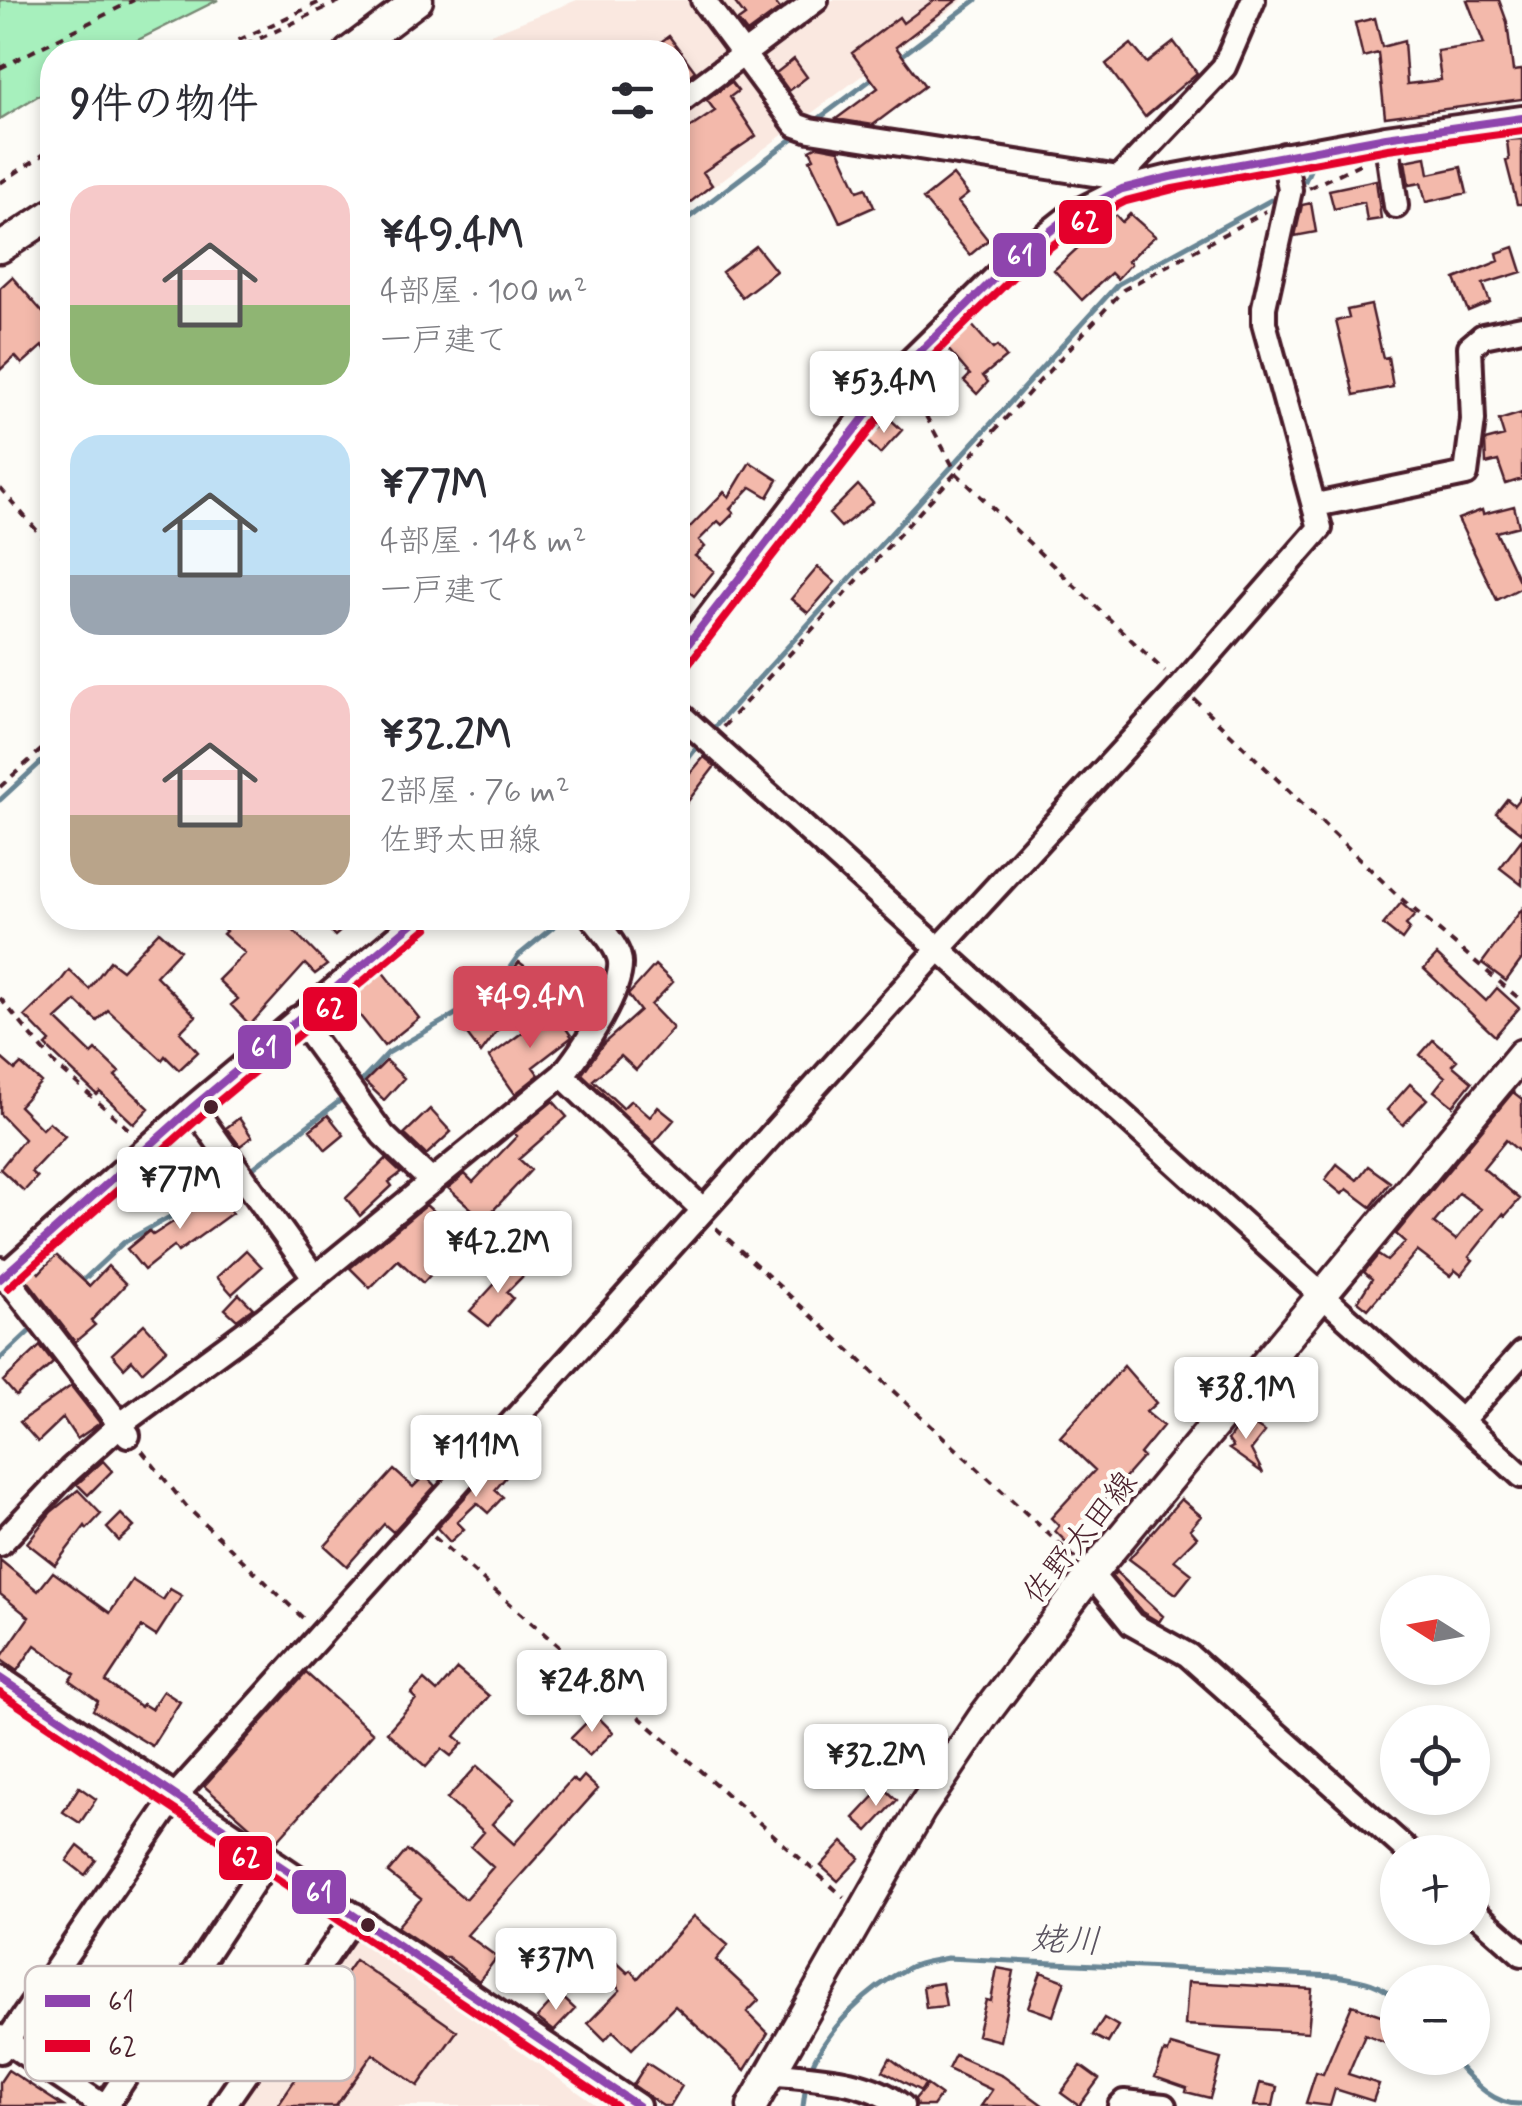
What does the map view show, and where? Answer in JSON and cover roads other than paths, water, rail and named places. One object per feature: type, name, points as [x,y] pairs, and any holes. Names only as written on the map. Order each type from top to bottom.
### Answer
[{"type":"main road","points":[[365,40],[418,0]]},
{"type":"main road","points":[[0,248],[40,222]]},
{"type":"main road","name":"佐野太田線","points":[[752,2106],[780,2074],[861,1912],[920,1811],[983,1717],[1091,1574],[1522,1054]]},
{"type":"street","points":[[704,0],[796,124],[810,130],[1121,184],[1284,155],[1387,147],[1522,118]]},
{"type":"street","points":[[690,94],[816,0]]},
{"type":"street","points":[[690,641],[901,370],[989,282],[1052,228],[1121,184],[1224,66],[1253,0]]},
{"type":"street","points":[[1387,147],[1396,206]]},
{"type":"street","points":[[56,1966],[176,1794],[1312,541],[1320,528],[1316,505],[1264,323],[1289,198],[1284,155]]},
{"type":"street","points":[[1316,505],[1466,474],[1473,420],[1470,348],[1482,336],[1522,328]]},
{"type":"street","points":[[690,724],[1522,1476]]},
{"type":"street","points":[[124,1430],[1,1274],[404,930]]},
{"type":"street","points":[[0,1544],[70,1470],[315,1278],[562,1076],[591,1036],[622,972],[619,956],[601,930]]},
{"type":"street","points":[[298,1018],[383,1135],[432,1182]]},
{"type":"street","points":[[562,1076],[702,1212]]},
{"type":"street","points":[[193,1107],[315,1278]]},
{"type":"street","points":[[1461,1421],[1522,1354]]},
{"type":"street","points":[[1091,1574],[1132,1624],[1188,1655],[1389,1835]]},
{"type":"street","points":[[0,1678],[638,2106]]},
{"type":"street","points":[[198,1966],[270,1858]]},
{"type":"street","points":[[320,1966],[355,1915]]},
{"type":"street","points":[[1490,1926],[1522,1954]]},
{"type":"street","points":[[25,2010],[2,2043],[25,2057]]},
{"type":"street","points":[[780,2074],[876,2090],[902,2106]]},
{"type":"street","points":[[64,2081],[105,2106],[122,2081]]},
{"type":"street","points":[[223,2106],[240,2081]]},
{"type":"street","points":[[1120,2106],[1124,2102],[1164,2106]]},
{"type":"waterway","points":[[900,57],[976,0]]},
{"type":"waterway","points":[[814,122],[876,76]]},
{"type":"waterway","points":[[690,217],[796,136]]},
{"type":"waterway","points":[[1305,181],[1311,168]]},
{"type":"waterway","points":[[711,731],[1118,284],[1271,200]]},
{"type":"waterway","points":[[690,756],[700,743]]},
{"type":"waterway","points":[[0,800],[40,763]]},
{"type":"waterway","points":[[358,1085],[388,1053],[492,993],[518,956],[549,930]]},
{"type":"waterway","points":[[248,1172],[346,1096]]},
{"type":"waterway","points":[[78,1285],[123,1243],[235,1181]]},
{"type":"waterway","points":[[0,1359],[34,1327]]},
{"type":"waterway","name":"姥川","points":[[810,2069],[828,2038],[864,1998],[908,1968],[947,1958],[1336,1976],[1380,1988]]},
{"type":"waterway","name":"姥川","points":[[1467,2075],[1491,2096],[1522,2104]]},
{"type":"waterway","name":"姥川","points":[[803,2106],[806,2084]]}]
